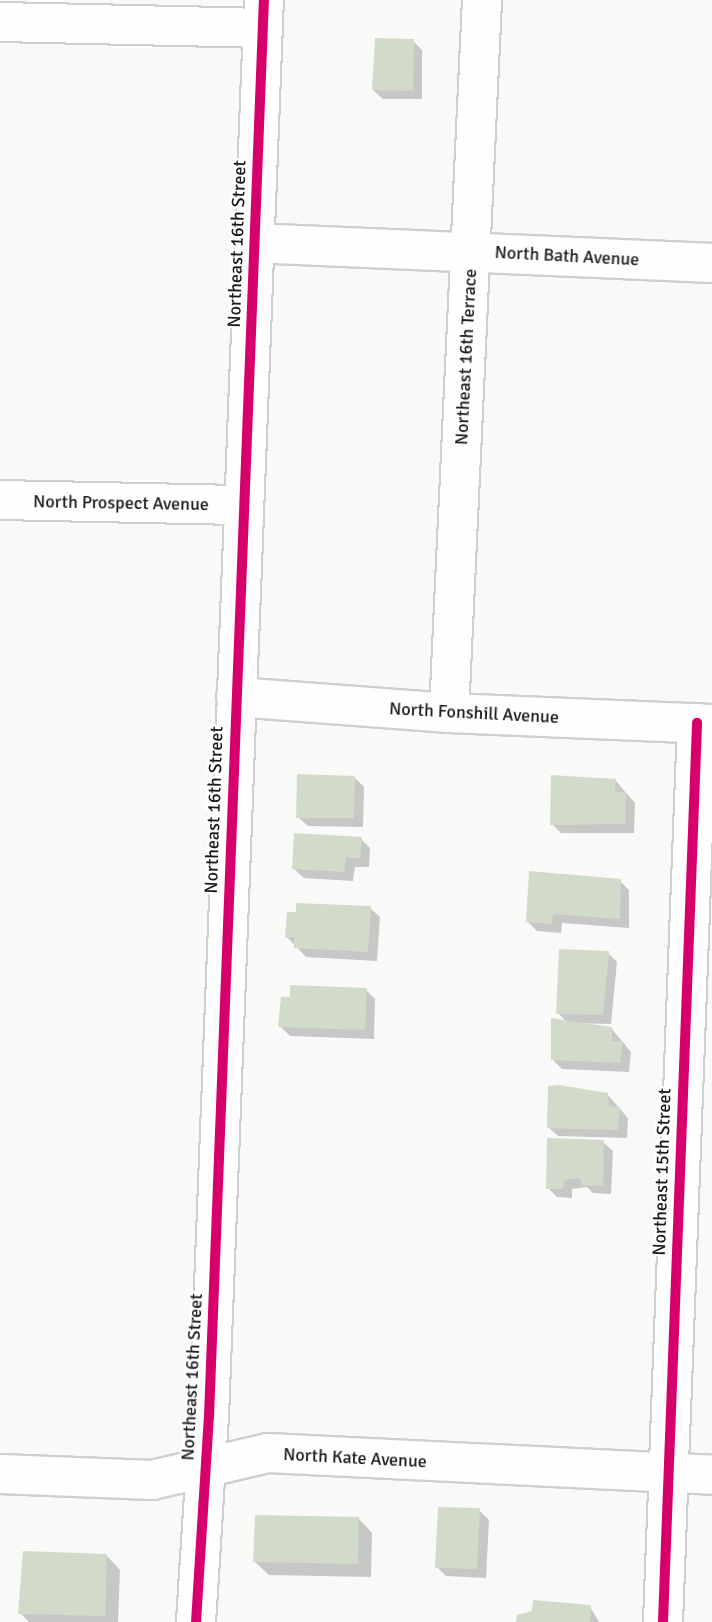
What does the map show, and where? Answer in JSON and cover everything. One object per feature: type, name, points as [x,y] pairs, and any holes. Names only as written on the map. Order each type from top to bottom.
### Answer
[{"type":"street","name":"Northeast 16th Terrace","points":[[449,713],[482,0]]},
{"type":"street","points":[[0,22],[264,14]]},
{"type":"street","name":"Northeast 16th Street","points":[[195,1622],[204,1468],[264,14]]},
{"type":"street","name":"North Bath Avenue","points":[[254,243],[712,263]]},
{"type":"street","name":"North Prospect Avenue","points":[[0,500],[243,505]]},
{"type":"street","name":"North Fonshill Avenue","points":[[236,697],[449,713],[705,723]]},
{"type":"street","name":"Northeast 15th Street","points":[[663,1622],[705,723]]},
{"type":"street","name":"North Kate Avenue","points":[[0,1474],[152,1480],[268,1453],[712,1475]]},
{"type":"building","points":[[375,38],[414,39],[413,91],[372,90]]},
{"type":"building","points":[[297,774],[355,776],[354,818],[296,818]]},
{"type":"building","points":[[551,775],[616,779],[615,792],[626,792],[625,824],[550,825]]},
{"type":"building","points":[[294,833],[362,837],[360,858],[346,858],[344,872],[292,869]]},
{"type":"building","points":[[529,871],[621,879],[620,919],[553,914],[552,924],[526,922]]},
{"type":"building","points":[[296,903],[371,906],[368,952],[294,948],[294,937],[285,938],[287,912],[296,912]]},
{"type":"building","points":[[559,949],[609,951],[603,1015],[556,1014]]},
{"type":"building","points":[[290,985],[367,988],[365,1030],[278,1027],[281,997],[290,997]]},
{"type":"building","points":[[551,1018],[612,1027],[612,1041],[623,1041],[620,1063],[551,1060]]},
{"type":"building","points":[[559,1085],[608,1093],[609,1106],[620,1107],[618,1130],[547,1128],[548,1086]]},
{"type":"building","points":[[547,1138],[604,1140],[603,1186],[582,1185],[580,1178],[564,1180],[563,1189],[546,1189]]},
{"type":"building","points":[[438,1507],[480,1508],[477,1569],[435,1568]]},
{"type":"building","points":[[255,1515],[359,1517],[358,1564],[253,1562]]},
{"type":"building","points":[[23,1551],[107,1554],[105,1616],[18,1614]]},
{"type":"building","points":[[533,1600],[591,1605],[590,1622],[516,1622],[517,1615],[532,1611]]},
{"type":"cycle path","points":[[196,1622],[209,1416],[264,0]]},
{"type":"cycle path","points":[[663,1622],[697,723]]}]
